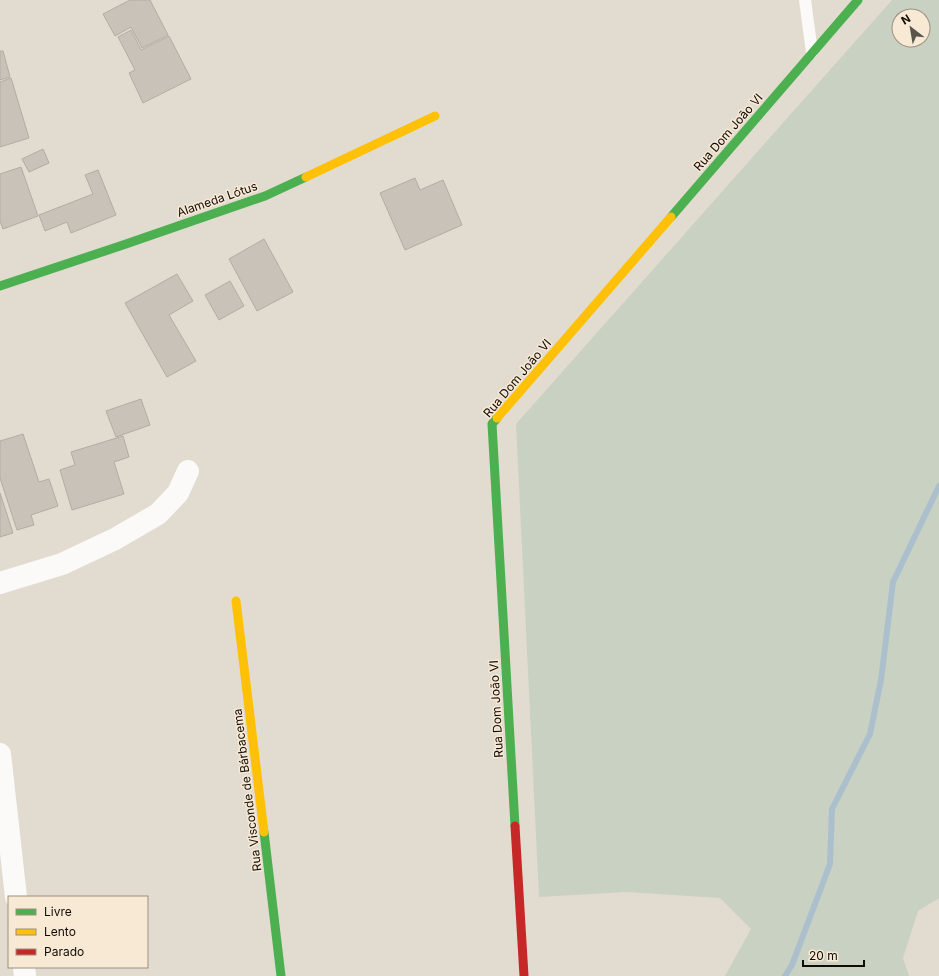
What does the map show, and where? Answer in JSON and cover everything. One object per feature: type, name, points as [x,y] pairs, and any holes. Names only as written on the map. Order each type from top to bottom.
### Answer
[{"type":"street","name":"Rua Dom João VI","points":[[524,976],[492,424],[858,0]]},
{"type":"street","name":"Alameda Lótus","points":[[0,286],[265,196],[435,116]]},
{"type":"street","points":[[0,583],[62,564],[115,539],[158,514],[178,493],[188,471]]},
{"type":"street","name":"Rua Visconde de Bárbacema","points":[[236,601],[281,976]]},
{"type":"street","points":[[0,754],[16,896]]},
{"type":"lane","points":[[805,0],[812,52]]},
{"type":"shaded area","points":[[892,0],[939,0],[939,898],[918,911],[903,958],[909,976],[725,976],[751,929],[720,898],[626,892],[539,897],[516,424]]},
{"type":"building","points":[[130,0],[150,0],[168,35],[142,48],[131,27],[115,36],[103,14]]},
{"type":"building","points":[[131,30],[141,50],[169,36],[191,79],[143,103],[129,73],[135,70],[118,37]]},
{"type":"building","points":[[0,51],[3,51],[10,77],[0,80]]},
{"type":"building","points":[[11,78],[29,138],[0,147],[0,82]]},
{"type":"building","points":[[43,149],[49,163],[29,172],[22,159]]},
{"type":"building","points":[[21,167],[38,216],[3,229],[0,221],[0,174]]},
{"type":"building","points":[[98,170],[116,215],[71,233],[67,222],[45,231],[39,215],[93,194],[85,175]]},
{"type":"building","points":[[415,178],[420,190],[443,180],[462,225],[405,250],[380,193]]},
{"type":"building","points":[[264,239],[293,292],[257,311],[229,259]]},
{"type":"building","points":[[177,274],[193,301],[169,315],[196,361],[167,377],[125,303]]},
{"type":"building","points":[[230,281],[244,306],[219,320],[205,295]]},
{"type":"building","points":[[141,399],[150,425],[116,437],[106,411]]},
{"type":"building","points":[[23,434],[39,482],[49,479],[58,506],[31,515],[34,525],[17,530],[0,478],[0,441]]},
{"type":"building","points":[[123,436],[129,457],[114,462],[124,494],[72,510],[60,470],[75,465],[71,452]]},
{"type":"building","points":[[0,493],[13,533],[0,537]]},
{"type":"waterway","points":[[785,976],[792,965],[830,864],[832,809],[870,734],[881,680],[893,582],[939,486]]},
{"type":"traffic: fast","points":[[671,217],[858,0]]},
{"type":"traffic: fast","points":[[0,286],[265,196],[306,177]]},
{"type":"traffic: fast","points":[[497,418],[492,424],[515,826]]},
{"type":"traffic: fast","points":[[264,832],[281,976]]},
{"type":"traffic: slow","points":[[306,177],[435,116]]},
{"type":"traffic: slow","points":[[497,418],[671,217]]},
{"type":"traffic: slow","points":[[236,601],[264,832]]},
{"type":"traffic: jam","points":[[515,826],[524,976]]}]
